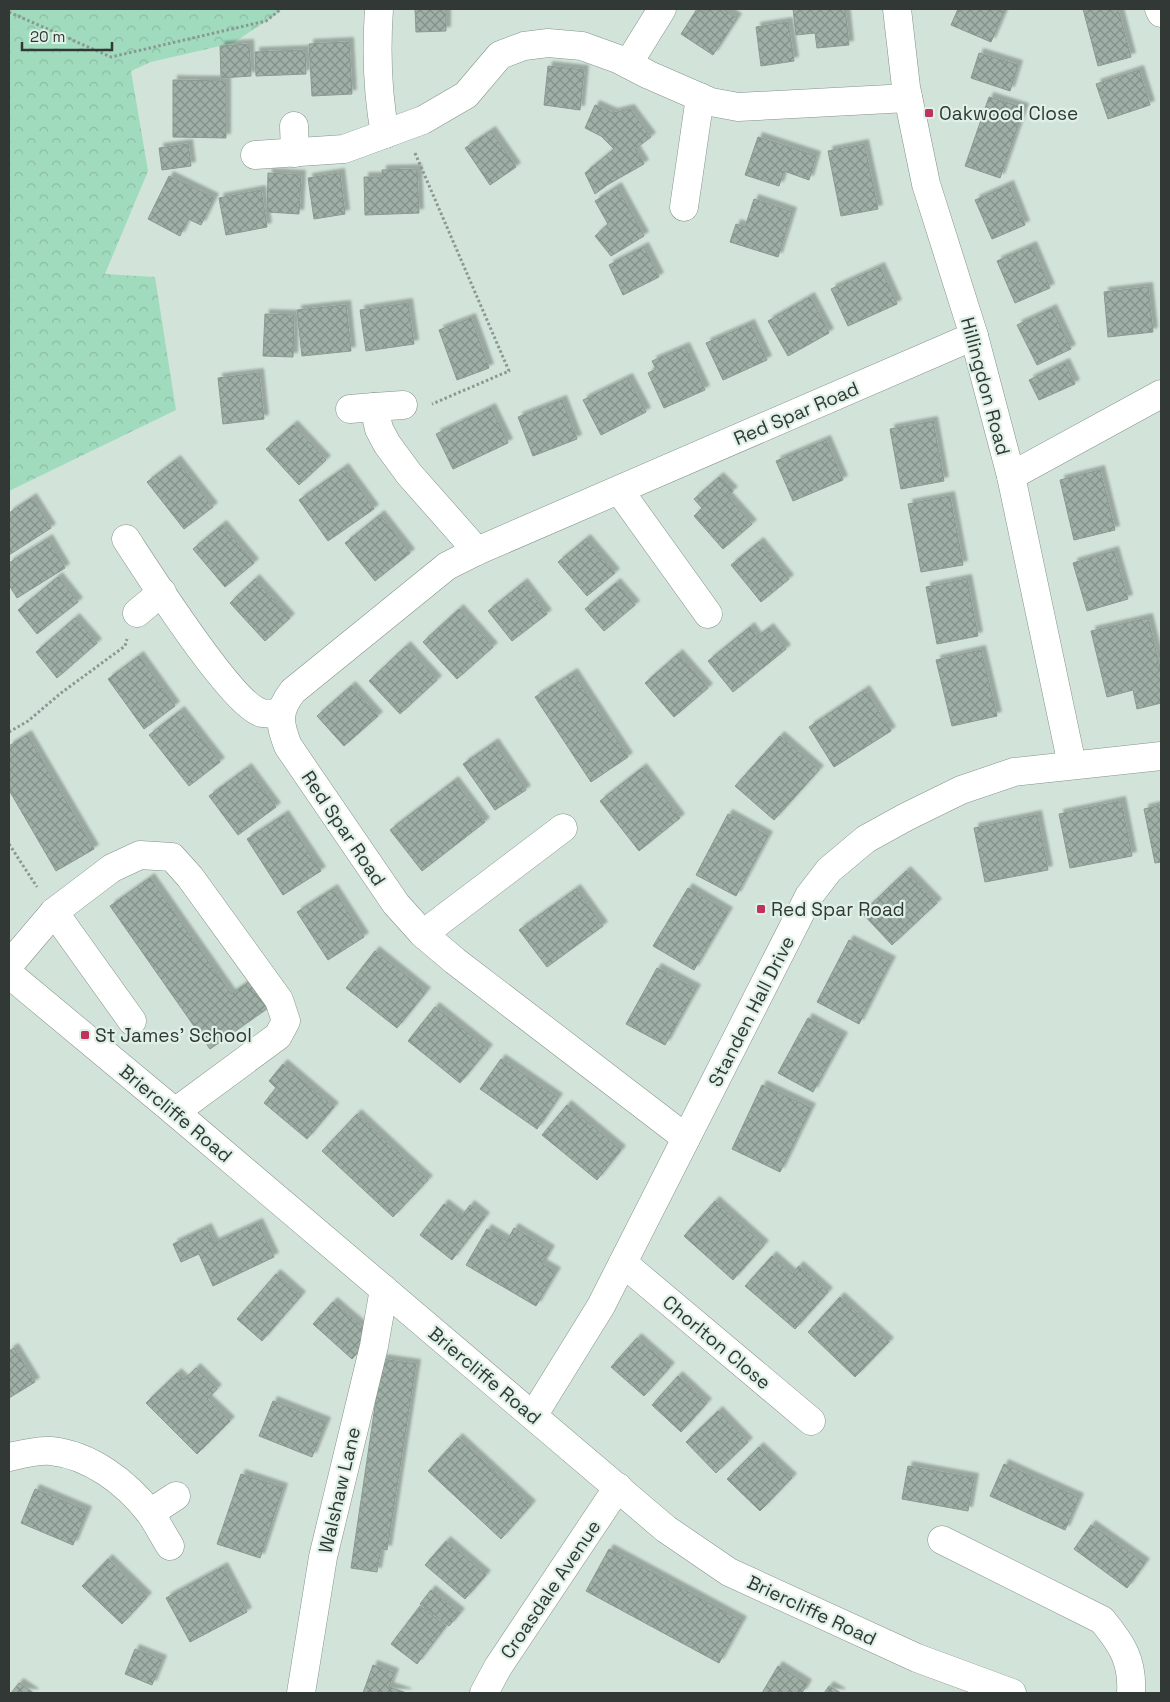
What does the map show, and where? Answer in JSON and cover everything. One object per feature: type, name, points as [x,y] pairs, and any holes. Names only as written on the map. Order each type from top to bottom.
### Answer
[{"type":"street","points":[[379,9],[376,53],[379,100],[395,131]]},
{"type":"street","points":[[628,64],[662,9]]},
{"type":"street","name":"Hillingdon Road","points":[[897,9],[908,98],[926,184],[974,336],[1011,476],[1072,765]]},
{"type":"street","points":[[1159,9],[1161,13]]},
{"type":"street","points":[[255,155],[344,149],[423,120],[466,95],[500,55],[524,46],[548,44],[582,46],[618,59],[711,102],[738,107],[908,98]]},
{"type":"street","points":[[684,207],[700,97]]},
{"type":"street","points":[[294,126],[295,152]]},
{"type":"street","name":"Red Spar Road","points":[[686,1138],[455,961],[423,934],[396,904],[288,746],[281,728],[281,714],[285,702],[293,691],[447,566],[477,551],[974,336]]},
{"type":"street","points":[[1011,476],[1161,394]]},
{"type":"street","points":[[403,405],[362,408],[379,428],[387,444],[409,474],[477,551]]},
{"type":"street","points":[[619,490],[681,597],[708,614]]},
{"type":"street","points":[[126,539],[217,671],[242,700],[261,713],[281,714]]},
{"type":"street","points":[[137,613],[162,592]]},
{"type":"street","name":"Standen Hall Drive","points":[[533,1416],[601,1306],[809,896],[830,870],[866,839],[961,790],[1014,772],[1161,756]]},
{"type":"street","points":[[423,934],[562,828]]},
{"type":"street","points":[[9,965],[54,912],[112,868],[140,855],[172,857],[190,876],[279,1000],[286,1021],[278,1036],[175,1112]]},
{"type":"street","points":[[54,912],[132,1021]]},
{"type":"street","name":"Briercliffe Road","points":[[9,974],[175,1112],[666,1529],[729,1572],[916,1658],[1012,1693]]},
{"type":"street","name":"Chorlton Close","points":[[623,1263],[811,1421]]},
{"type":"street","name":"Walshaw Lane","points":[[301,1693],[323,1557],[374,1346],[384,1289]]},
{"type":"street","points":[[9,1457],[25,1453],[50,1451],[99,1467],[130,1490],[150,1513],[170,1546]]},
{"type":"street","name":"Croasdale Avenue","points":[[484,1693],[498,1667],[618,1487]]},
{"type":"street","points":[[150,1513],[176,1496]]},
{"type":"street","points":[[942,1540],[1102,1620],[1120,1642],[1130,1666],[1131,1693]]},
{"type":"path","points":[[9,12],[111,57],[266,21],[281,9]]},
{"type":"path","points":[[395,131],[509,371],[418,410],[403,405]]},
{"type":"path","points":[[9,732],[28,721],[61,692],[125,646],[137,613]]},
{"type":"path","points":[[9,844],[54,912]]},
{"type":"green space","points":[[9,9],[282,9],[233,43],[151,62],[131,71],[148,171],[105,274],[155,277],[176,410],[9,491]]},
{"type":"building","points":[[415,9],[446,9],[446,31],[416,32]]},
{"type":"building","points":[[697,9],[707,13],[709,9],[723,9],[737,18],[713,55],[681,34]]},
{"type":"building","points":[[793,9],[845,9],[849,45],[817,48],[815,33],[796,35]]},
{"type":"building","points":[[958,9],[1005,9],[991,42],[951,25]]},
{"type":"building","points":[[1083,9],[1118,9],[1131,57],[1098,66]]},
{"type":"building","points":[[788,22],[794,61],[761,66],[756,27]]},
{"type":"building","points":[[349,42],[352,94],[312,96],[309,44]]},
{"type":"building","points":[[249,44],[251,76],[221,78],[220,46]]},
{"type":"building","points":[[305,50],[306,74],[256,76],[255,52]]},
{"type":"building","points":[[979,53],[1018,65],[1010,91],[971,78]]},
{"type":"building","points":[[548,66],[584,70],[580,110],[544,105]]},
{"type":"building","points":[[1139,70],[1150,105],[1108,119],[1096,84]]},
{"type":"building","points":[[173,80],[226,81],[226,138],[173,137]]},
{"type":"building","points":[[989,97],[1024,108],[1000,178],[965,166]]},
{"type":"building","points":[[595,105],[613,113],[630,109],[651,137],[635,149],[644,164],[595,194],[585,173],[614,149],[601,136],[585,128]]},
{"type":"building","points":[[491,131],[516,167],[490,185],[465,148]]},
{"type":"building","points":[[758,137],[816,156],[809,180],[784,171],[779,186],[745,175]]},
{"type":"building","points":[[188,144],[191,166],[162,170],[159,148]]},
{"type":"building","points":[[864,144],[878,209],[841,216],[828,151]]},
{"type":"building","points":[[417,169],[419,213],[365,215],[364,177],[382,177],[382,170]]},
{"type":"building","points":[[268,173],[301,175],[299,214],[267,212]]},
{"type":"building","points":[[340,173],[345,214],[314,219],[308,178]]},
{"type":"building","points":[[169,176],[214,198],[201,225],[188,219],[180,236],[148,219]]},
{"type":"building","points":[[1009,185],[1025,225],[992,239],[975,200]]},
{"type":"building","points":[[617,187],[644,236],[611,256],[595,236],[608,224],[595,201]]},
{"type":"building","points":[[261,190],[267,227],[226,235],[219,198]]},
{"type":"building","points":[[754,199],[792,212],[778,257],[730,242],[736,224],[745,227]]},
{"type":"building","points":[[1032,246],[1050,288],[1015,303],[997,261]]},
{"type":"building","points":[[644,247],[659,277],[623,295],[609,265]]},
{"type":"building","points":[[880,267],[897,304],[848,326],[831,289]]},
{"type":"building","points":[[1148,287],[1153,332],[1108,337],[1104,292]]},
{"type":"building","points":[[810,297],[829,333],[788,356],[768,321]]},
{"type":"building","points":[[408,303],[414,344],[366,351],[360,310]]},
{"type":"building","points":[[346,305],[351,351],[302,356],[297,310]]},
{"type":"building","points":[[1052,309],[1071,349],[1037,365],[1017,325]]},
{"type":"building","points":[[265,314],[294,315],[293,357],[263,356]]},
{"type":"building","points":[[471,318],[489,368],[457,380],[439,330]]},
{"type":"building","points":[[750,324],[767,360],[723,380],[706,343]]},
{"type":"building","points":[[685,347],[705,390],[664,408],[648,373],[656,369],[652,361]]},
{"type":"building","points":[[1065,363],[1075,384],[1039,400],[1029,380]]},
{"type":"building","points":[[259,373],[264,419],[223,424],[218,378]]},
{"type":"building","points":[[628,378],[646,412],[601,435],[583,400]]},
{"type":"building","points":[[562,400],[577,439],[533,456],[518,417]]},
{"type":"building","points":[[491,408],[508,443],[453,469],[436,434]]},
{"type":"building","points":[[933,421],[944,481],[901,489],[890,429]]},
{"type":"building","points":[[293,425],[326,460],[299,485],[266,449]]},
{"type":"building","points":[[826,440],[843,480],[793,501],[776,461]]},
{"type":"building","points":[[176,460],[213,507],[184,529],[147,482]]},
{"type":"building","points":[[344,468],[374,509],[328,541],[299,500]]},
{"type":"building","points":[[1100,470],[1115,530],[1074,540],[1060,480]]},
{"type":"building","points":[[719,477],[733,491],[727,496],[752,524],[723,549],[694,516],[702,508],[694,499]]},
{"type":"building","points":[[950,496],[963,565],[921,572],[908,504]]},
{"type":"building","points":[[32,498],[51,528],[9,555],[9,513]]},
{"type":"building","points":[[380,515],[410,553],[375,581],[345,543]]},
{"type":"building","points":[[222,525],[254,563],[225,587],[193,549]]},
{"type":"building","points":[[48,539],[65,568],[17,598],[9,585],[9,563]]},
{"type":"building","points":[[586,539],[615,573],[587,596],[558,562]]},
{"type":"building","points":[[759,542],[789,579],[761,602],[731,565]]},
{"type":"building","points":[[1114,551],[1128,599],[1087,611],[1073,563]]},
{"type":"building","points":[[58,577],[78,602],[37,634],[18,610]]},
{"type":"building","points":[[255,579],[290,618],[265,641],[230,603]]},
{"type":"building","points":[[967,579],[978,636],[937,644],[926,587]]},
{"type":"building","points":[[523,583],[547,614],[512,641],[488,611]]},
{"type":"building","points":[[616,583],[635,605],[604,631],[585,609]]},
{"type":"building","points":[[459,609],[493,647],[457,679],[423,642]]},
{"type":"building","points":[[75,618],[97,643],[57,678],[36,652]]},
{"type":"building","points":[[1148,618],[1161,672],[1161,703],[1137,709],[1133,690],[1107,697],[1091,631]]},
{"type":"building","points":[[750,627],[757,637],[769,628],[786,649],[733,692],[708,661]]},
{"type":"building","points":[[406,646],[437,680],[400,714],[369,681]]},
{"type":"building","points":[[981,650],[997,716],[952,726],[936,660]]},
{"type":"building","points":[[678,654],[708,688],[674,717],[645,683]]},
{"type":"building","points":[[139,656],[175,706],[144,729],[108,679]]},
{"type":"building","points":[[573,673],[628,757],[591,782],[535,697]]},
{"type":"building","points":[[351,686],[378,716],[344,746],[317,716]]},
{"type":"building","points":[[865,690],[891,731],[834,767],[809,727]]},
{"type":"building","points":[[180,711],[220,762],[189,786],[149,735]]},
{"type":"building","points":[[27,735],[94,849],[56,871],[9,790],[9,746]]},
{"type":"building","points":[[780,736],[819,770],[774,820],[735,786]]},
{"type":"building","points":[[494,743],[526,790],[495,810],[463,764]]},
{"type":"building","points":[[247,768],[276,807],[238,835],[209,796]]},
{"type":"building","points":[[642,768],[680,818],[639,851],[600,801]]},
{"type":"building","points":[[454,781],[485,822],[422,871],[390,830]]},
{"type":"building","points":[[1121,801],[1132,856],[1070,868],[1059,814]]},
{"type":"building","points":[[1161,805],[1161,862],[1155,863],[1144,809]]},
{"type":"building","points":[[728,814],[768,836],[736,896],[696,875]]},
{"type":"building","points":[[284,815],[321,871],[283,895],[247,839]]},
{"type":"building","points":[[1037,815],[1048,870],[985,882],[974,828]]},
{"type":"building","points":[[906,871],[937,903],[892,945],[862,913]]},
{"type":"building","points":[[150,878],[231,994],[252,980],[271,1006],[210,1049],[110,906]]},
{"type":"building","points":[[688,888],[728,912],[694,970],[653,946]]},
{"type":"building","points":[[333,889],[364,937],[328,960],[297,912]]},
{"type":"building","points":[[576,889],[603,926],[547,967],[519,930]]},
{"type":"building","points":[[849,940],[891,961],[859,1024],[817,1002]]},
{"type":"building","points":[[375,951],[426,992],[397,1028],[346,988]]},
{"type":"building","points":[[657,968],[696,989],[665,1045],[626,1024]]},
{"type":"building","points":[[435,1007],[488,1049],[460,1083],[408,1041]]},
{"type":"building","points":[[808,1018],[843,1037],[813,1092],[778,1073]]},
{"type":"building","points":[[501,1059],[558,1098],[537,1129],[480,1089]]},
{"type":"building","points":[[283,1064],[334,1107],[307,1139],[264,1103],[276,1088],[269,1081]]},
{"type":"building","points":[[762,1085],[811,1108],[780,1172],[732,1149]]},
{"type":"building","points":[[567,1105],[621,1150],[597,1180],[542,1135]]},
{"type":"building","points":[[357,1114],[428,1180],[393,1217],[322,1151]]},
{"type":"building","points":[[715,1201],[764,1245],[733,1280],[684,1236]]},
{"type":"building","points":[[444,1204],[461,1217],[470,1205],[485,1217],[452,1260],[420,1235]]},
{"type":"building","points":[[258,1223],[274,1257],[213,1286],[199,1254],[181,1262],[173,1244],[207,1228],[214,1243]]},
{"type":"building","points":[[514,1228],[550,1250],[542,1264],[556,1272],[536,1306],[466,1265],[487,1229],[507,1241]]},
{"type":"building","points":[[772,1256],[792,1274],[799,1266],[828,1292],[795,1329],[745,1286]]},
{"type":"building","points":[[276,1274],[301,1296],[262,1341],[237,1319]]},
{"type":"building","points":[[840,1297],[889,1342],[855,1377],[808,1332]]},
{"type":"building","points":[[333,1302],[373,1336],[352,1359],[313,1324]]},
{"type":"building","points":[[637,1338],[670,1367],[644,1396],[611,1367]]},
{"type":"building","points":[[14,1348],[35,1382],[9,1398],[9,1351]]},
{"type":"building","points":[[382,1359],[416,1364],[387,1550],[381,1548],[377,1572],[351,1568]]},
{"type":"building","points":[[196,1368],[217,1389],[207,1399],[230,1421],[197,1454],[146,1403],[177,1373],[184,1380]]},
{"type":"building","points":[[678,1376],[707,1403],[681,1432],[652,1405]]},
{"type":"building","points":[[273,1401],[326,1422],[312,1457],[259,1436]]},
{"type":"building","points":[[718,1411],[748,1442],[716,1473],[686,1442]]},
{"type":"building","points":[[458,1438],[531,1505],[501,1539],[428,1471]]},
{"type":"building","points":[[759,1447],[792,1478],[760,1511],[727,1479]]},
{"type":"building","points":[[1004,1464],[1079,1498],[1065,1530],[990,1496]]},
{"type":"building","points":[[908,1466],[974,1478],[968,1511],[902,1499]]},
{"type":"building","points":[[241,1474],[283,1488],[260,1558],[217,1544]]},
{"type":"building","points":[[35,1489],[87,1511],[73,1545],[21,1523]]},
{"type":"building","points":[[1091,1525],[1145,1563],[1127,1588],[1074,1549]]},
{"type":"building","points":[[446,1541],[486,1575],[465,1599],[425,1565]]},
{"type":"building","points":[[609,1549],[742,1621],[719,1663],[586,1591]]},
{"type":"building","points":[[108,1559],[147,1597],[122,1624],[82,1586]]},
{"type":"building","points":[[223,1567],[247,1612],[190,1642],[166,1598]]},
{"type":"building","points":[[431,1590],[460,1613],[449,1626],[420,1604]]},
{"type":"building","points":[[420,1606],[446,1626],[417,1664],[391,1644]]},
{"type":"building","points":[[135,1649],[162,1660],[152,1685],[125,1674]]},
{"type":"building","points":[[373,1665],[394,1673],[389,1687],[407,1693],[363,1693]]},
{"type":"building","points":[[778,1666],[807,1684],[802,1693],[762,1693]]},
{"type":"building","points":[[19,1683],[34,1693],[11,1693]]},
{"type":"building","points":[[829,1686],[841,1693],[824,1693]]},
{"type":"place","name":"Oakwood Close","points":[[929,113]]},
{"type":"place","name":"Red Spar Road","points":[[761,909]]},
{"type":"place","name":"St James' School","points":[[85,1035]]}]
